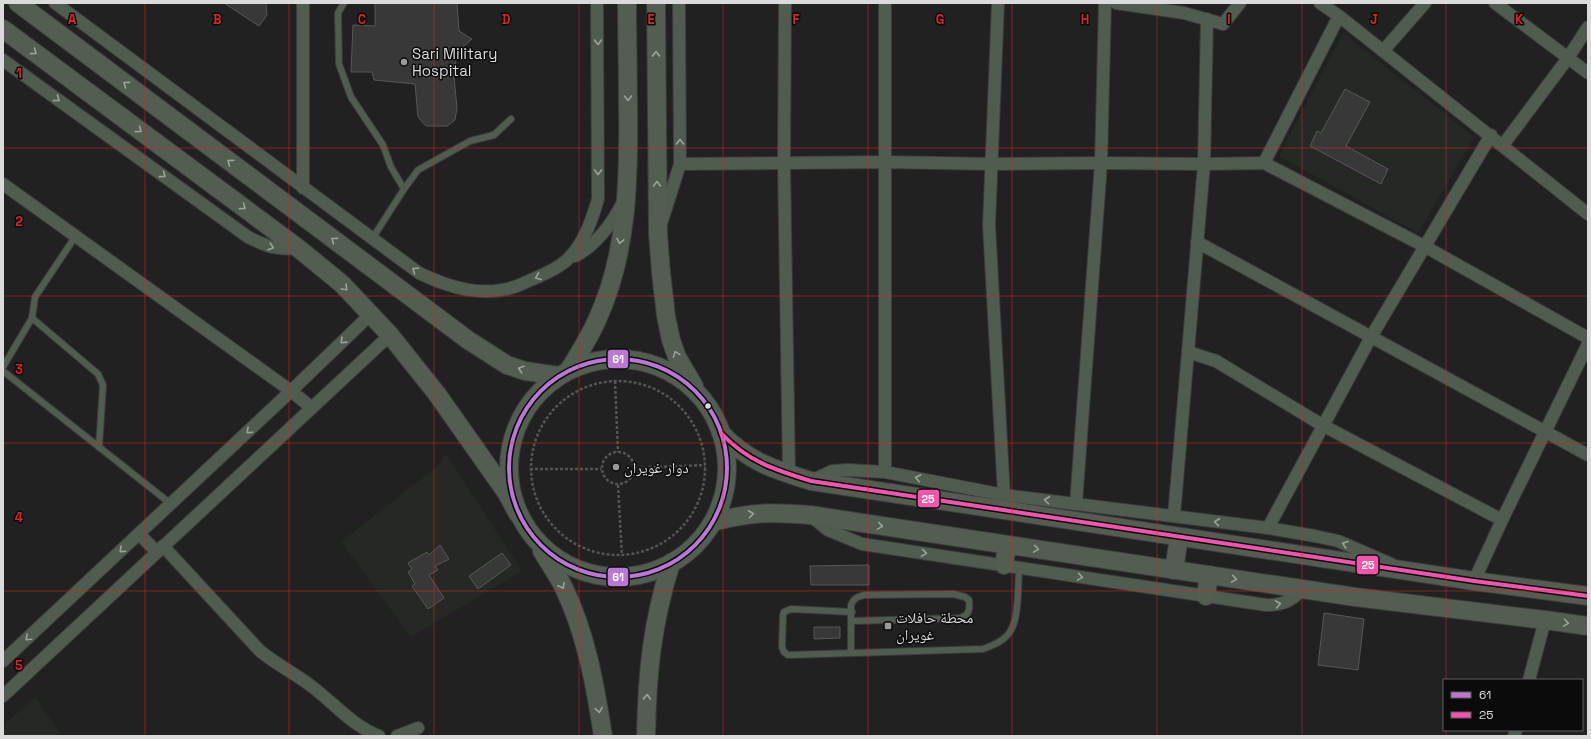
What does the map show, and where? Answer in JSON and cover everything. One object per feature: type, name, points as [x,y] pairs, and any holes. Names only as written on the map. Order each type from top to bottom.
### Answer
[{"type":"main road","points":[[18,3],[468,340],[507,365],[524,371],[564,373]]},
{"type":"main road","points":[[564,373],[598,319],[610,285],[623,227],[627,194],[629,153],[627,3]]},
{"type":"main road","points":[[3,29],[298,248],[342,284],[390,335],[437,394],[506,492],[526,528],[546,551],[565,563],[585,572],[600,576],[629,577],[651,572],[671,563],[695,546],[713,522],[722,501],[726,479],[726,456],[721,433],[713,416],[677,357],[671,340],[666,316],[658,234],[656,3]]},
{"type":"main road","points":[[518,514],[513,501],[508,473],[509,458],[515,430],[520,418],[537,394],[564,373],[594,362],[614,360],[635,361],[660,368],[672,374],[689,386],[703,400]]},
{"type":"main road","points":[[721,433],[732,446],[747,456],[762,464],[811,481],[1474,582],[1588,596]]},
{"type":"main road","points":[[713,522],[763,512],[810,515],[1303,590],[1588,626]]},
{"type":"main road","points":[[1174,570],[1179,537]]},
{"type":"main road","points":[[536,540],[562,586],[576,616],[593,674],[604,736]]},
{"type":"main road","points":[[1007,545],[1012,566]]},
{"type":"main road","points":[[646,736],[648,679],[653,631],[671,563]]},
{"type":"main road","points":[[1206,596],[1209,575]]},
{"type":"main road","points":[[1545,620],[1552,591]]},
{"type":"street","points":[[55,3],[372,239],[419,273],[438,283],[460,290],[497,291],[516,286],[543,275],[582,252],[605,231],[615,218],[627,194]]},
{"type":"street","points":[[303,3],[303,188]]},
{"type":"street","points":[[568,260],[585,235],[598,199],[598,3]]},
{"type":"street","points":[[658,234],[680,164],[679,3]]},
{"type":"street","points":[[785,3],[784,164],[789,474]]},
{"type":"street","points":[[885,3],[885,472]]},
{"type":"street","points":[[998,3],[989,225],[1004,495]]},
{"type":"street","points":[[1076,504],[1101,163],[1105,3]]},
{"type":"street","points":[[1116,3],[1184,13],[1223,24],[1240,3]]},
{"type":"street","points":[[1320,3],[1339,16],[1491,135],[1588,214]]},
{"type":"street","points":[[1383,51],[1425,3]]},
{"type":"street","points":[[1495,3],[1588,73]]},
{"type":"street","points":[[1264,163],[1339,16]]},
{"type":"street","points":[[1174,516],[1204,164],[1207,19]]},
{"type":"street","points":[[1503,145],[1568,58],[1588,27]]},
{"type":"street","points":[[3,60],[248,237],[270,247],[281,250],[298,248]]},
{"type":"street","points":[[1268,528],[1371,337],[1491,135]]},
{"type":"street","points":[[680,164],[885,162],[992,164],[1264,163],[1424,246],[1588,338]]},
{"type":"street","points":[[3,184],[291,391],[312,408]]},
{"type":"street","points":[[1197,242],[1588,455]]},
{"type":"street","points":[[3,661],[371,314]]},
{"type":"street","points":[[3,696],[390,335]]},
{"type":"street","points":[[1474,582],[1502,520],[1588,344]]},
{"type":"street","points":[[1188,352],[1216,361],[1322,426],[1502,520]]},
{"type":"street","points":[[811,481],[832,471],[848,470],[885,472],[1004,495],[1268,528],[1338,541],[1406,571]]},
{"type":"street","points":[[810,515],[828,530],[862,544],[1266,605],[1278,605],[1289,601],[1303,590]]},
{"type":"street","points":[[139,534],[160,549],[270,660],[309,684],[354,723],[379,736]]},
{"type":"street","points":[[1529,679],[1545,620]]},
{"type":"street","points":[[397,736],[418,728]]},
{"type":"lane","points":[[344,3],[338,13],[339,64],[350,97],[383,145],[391,167],[404,189]]},
{"type":"lane","points":[[372,239],[418,170],[470,141],[494,135],[511,119]]},
{"type":"lane","points":[[3,368],[32,318],[34,297],[75,237]]},
{"type":"lane","points":[[32,318],[98,374],[103,385],[99,447]]},
{"type":"lane","points":[[3,371],[171,504]]},
{"type":"lane","points":[[852,612],[788,610],[784,612],[782,641],[784,652],[788,654],[977,650],[996,644],[1006,636],[1014,625],[1016,617],[1012,566]]},
{"type":"lane","points":[[851,621],[960,618],[967,614],[970,604],[969,600],[965,596],[953,594],[864,595],[854,599],[851,621],[851,653]]},
{"type":"path","points":[[614,381],[618,452]]},
{"type":"path","points":[[614,381],[633,382],[650,387],[666,396],[681,408],[692,422],[700,439],[705,465],[704,484],[699,501],[685,524],[672,537],[657,547],[640,553],[622,556],[600,554],[580,547],[570,542],[554,528],[541,510],[536,500],[530,469],[536,436],[544,421],[554,408],[582,388],[598,383],[614,381]]},
{"type":"path","points":[[618,452],[629,457],[634,468],[633,475],[630,480],[624,484],[618,485],[605,479],[601,469],[606,456],[618,452]]},
{"type":"path","points":[[634,468],[705,465]]},
{"type":"path","points":[[530,469],[601,469]]},
{"type":"path","points":[[618,485],[622,556]]},
{"type":"shaded area","points":[[1343,33],[1474,137],[1418,233],[1279,156]]},
{"type":"shaded area","points":[[446,454],[522,571],[411,637],[341,542],[436,467]]},
{"type":"shaded area","points":[[35,697],[62,736],[3,736],[3,726]]},
{"type":"building","points":[[224,3],[266,3],[267,15],[259,26]]},
{"type":"building","name":"Sari Military Hospital","points":[[375,3],[457,3],[459,31],[472,39],[457,52],[454,77],[457,108],[455,120],[447,126],[426,126],[418,117],[415,84],[374,80],[372,72],[351,72],[353,25],[375,26]]},
{"type":"building","points":[[1345,89],[1370,102],[1346,146],[1388,169],[1381,184],[1310,146],[1317,131],[1321,133]]},
{"type":"building","points":[[440,545],[449,559],[435,566],[438,570],[429,575],[444,598],[428,609],[412,586],[415,584],[408,572],[412,569],[408,563],[427,552],[429,555]]},
{"type":"building","points":[[502,553],[511,565],[478,589],[469,576]]},
{"type":"building","points":[[869,565],[869,585],[811,585],[810,566]]},
{"type":"building","points":[[1324,613],[1364,619],[1358,670],[1318,665]]},
{"type":"building","points":[[814,627],[840,627],[840,638],[814,639]]},
{"type":"transit line","name":"61","points":[[607,359],[629,359],[660,367],[679,377],[695,391],[709,407],[719,426],[727,457],[727,468],[727,479],[719,510],[709,529],[695,545],[679,559],[660,569],[629,577],[607,577],[576,569],[557,559],[541,545],[527,529],[517,510],[511,489],[509,479],[509,457],[517,426],[527,407],[541,391],[557,377],[576,367],[597,361],[607,359]]},
{"type":"transit line","name":"25","points":[[721,433],[731,443],[751,458],[785,473],[811,481],[1474,581],[1588,596]]},
{"type":"place","name":"Sari Military Hospital","points":[[404,62]]},
{"type":"place","name":"دوار غويران","points":[[616,467]]},
{"type":"place","name":"محطة حافلات غويران","points":[[888,626]]}]
